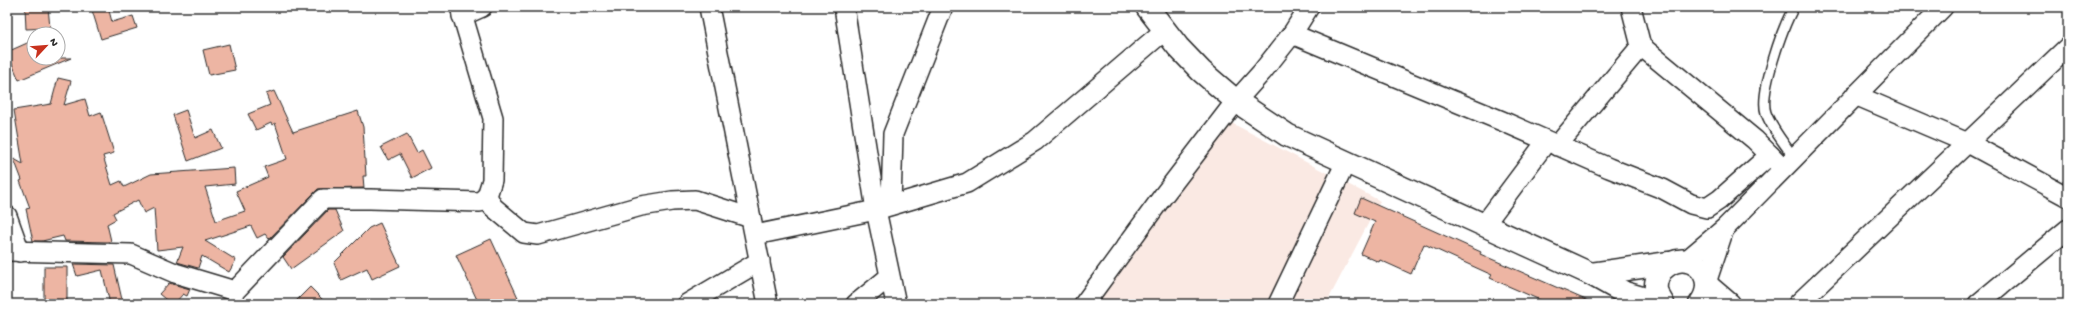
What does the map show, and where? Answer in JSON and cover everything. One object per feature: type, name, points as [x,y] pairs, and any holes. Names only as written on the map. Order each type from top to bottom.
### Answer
[{"type":"main road","points":[[1147,7],[1201,71],[1236,101],[1287,135],[1591,274],[1625,293],[1663,304]]},
{"type":"main road","points":[[1591,274],[1678,261],[1696,264],[1703,271],[1705,290],[1729,304]]},
{"type":"main road","points":[[1663,304],[1656,290],[1658,274],[1678,261]]},
{"type":"street","points":[[7,216],[14,252],[131,254],[175,273],[236,291],[323,200],[370,199],[466,203],[480,202],[487,196],[492,180],[493,118],[461,11],[482,7]]},
{"type":"street","points":[[709,7],[768,304]]},
{"type":"street","points":[[844,7],[883,207],[889,277],[896,304]]},
{"type":"street","points":[[883,207],[893,134],[943,7]]},
{"type":"street","points":[[1084,304],[1163,196],[1236,101],[1262,72],[1292,34],[1309,7]]},
{"type":"street","points":[[1630,7],[1641,46],[1770,155],[1789,163]]},
{"type":"street","points":[[1678,261],[1725,228],[1943,7]]},
{"type":"street","points":[[487,196],[493,207],[524,233],[538,235],[641,206],[672,201],[695,200],[753,227],[883,207],[967,182],[1035,140],[1166,30]]},
{"type":"street","points":[[1292,34],[1502,121],[1552,144],[1663,189],[1692,204],[1707,208],[1719,200],[1770,155]]},
{"type":"street","points":[[1484,225],[1552,144],[1641,46]]},
{"type":"street","points":[[1798,304],[2068,47]]},
{"type":"street","points":[[1855,95],[1968,143],[2068,198]]},
{"type":"street","points":[[1278,304],[1346,162]]},
{"type":"street","points":[[1705,290],[1725,228]]},
{"type":"street","points":[[1978,304],[2068,229]]},
{"type":"street","points":[[687,304],[760,261]]},
{"type":"street","points":[[856,304],[889,277]]},
{"type":"lane","points":[[1789,163],[1766,114],[1764,103],[1772,64],[1794,7]]},
{"type":"shaded area","points":[[1224,119],[1380,201],[1326,304],[1084,304]]},
{"type":"building","points":[[25,7],[48,7],[50,26],[26,26],[26,29]]},
{"type":"building","points":[[91,7],[108,7],[112,22],[133,16],[137,28],[101,39]]},
{"type":"building","points":[[26,44],[26,66],[52,66],[19,80],[7,52]]},
{"type":"building","points":[[229,44],[235,70],[209,75],[203,50]]},
{"type":"building","points":[[58,78],[71,81],[64,105],[85,99],[90,116],[101,112],[114,153],[103,156],[112,185],[121,181],[124,187],[151,174],[234,168],[235,184],[205,187],[216,221],[245,211],[236,191],[268,177],[264,167],[287,159],[275,123],[272,125],[271,123],[256,130],[248,114],[270,105],[266,94],[274,91],[293,132],[358,111],[363,127],[366,176],[363,176],[364,188],[318,189],[269,239],[265,234],[257,238],[251,226],[205,241],[236,260],[229,272],[202,256],[198,268],[177,262],[183,247],[157,250],[154,208],[144,213],[138,200],[113,213],[116,219],[107,224],[111,241],[109,242],[65,241],[63,236],[42,241],[33,241],[26,209],[30,208],[14,159],[23,164],[14,110],[51,104]]},
{"type":"building","points":[[186,110],[195,138],[213,130],[221,148],[188,161],[173,115]]},
{"type":"building","points":[[407,134],[417,153],[422,150],[431,168],[412,178],[400,154],[388,160],[381,147]]},
{"type":"building","points":[[1361,198],[1481,252],[1480,254],[1595,304],[1549,304],[1490,278],[1492,275],[1424,244],[1411,274],[1380,260],[1379,262],[1361,254],[1375,222],[1355,213]]},
{"type":"building","points":[[328,210],[335,210],[344,231],[291,269],[283,257]]},
{"type":"building","points":[[380,223],[400,266],[372,279],[367,268],[341,280],[334,263],[369,228]]},
{"type":"building","points":[[491,239],[521,304],[479,304],[456,255]]},
{"type":"building","points":[[73,264],[114,265],[123,304],[110,304],[102,270],[77,276]]},
{"type":"building","points":[[44,267],[67,267],[67,304],[44,304]]},
{"type":"building","points":[[169,283],[190,289],[187,296],[183,294],[174,304],[171,304],[159,294]]},
{"type":"building","points":[[310,287],[327,304],[293,304]]}]
